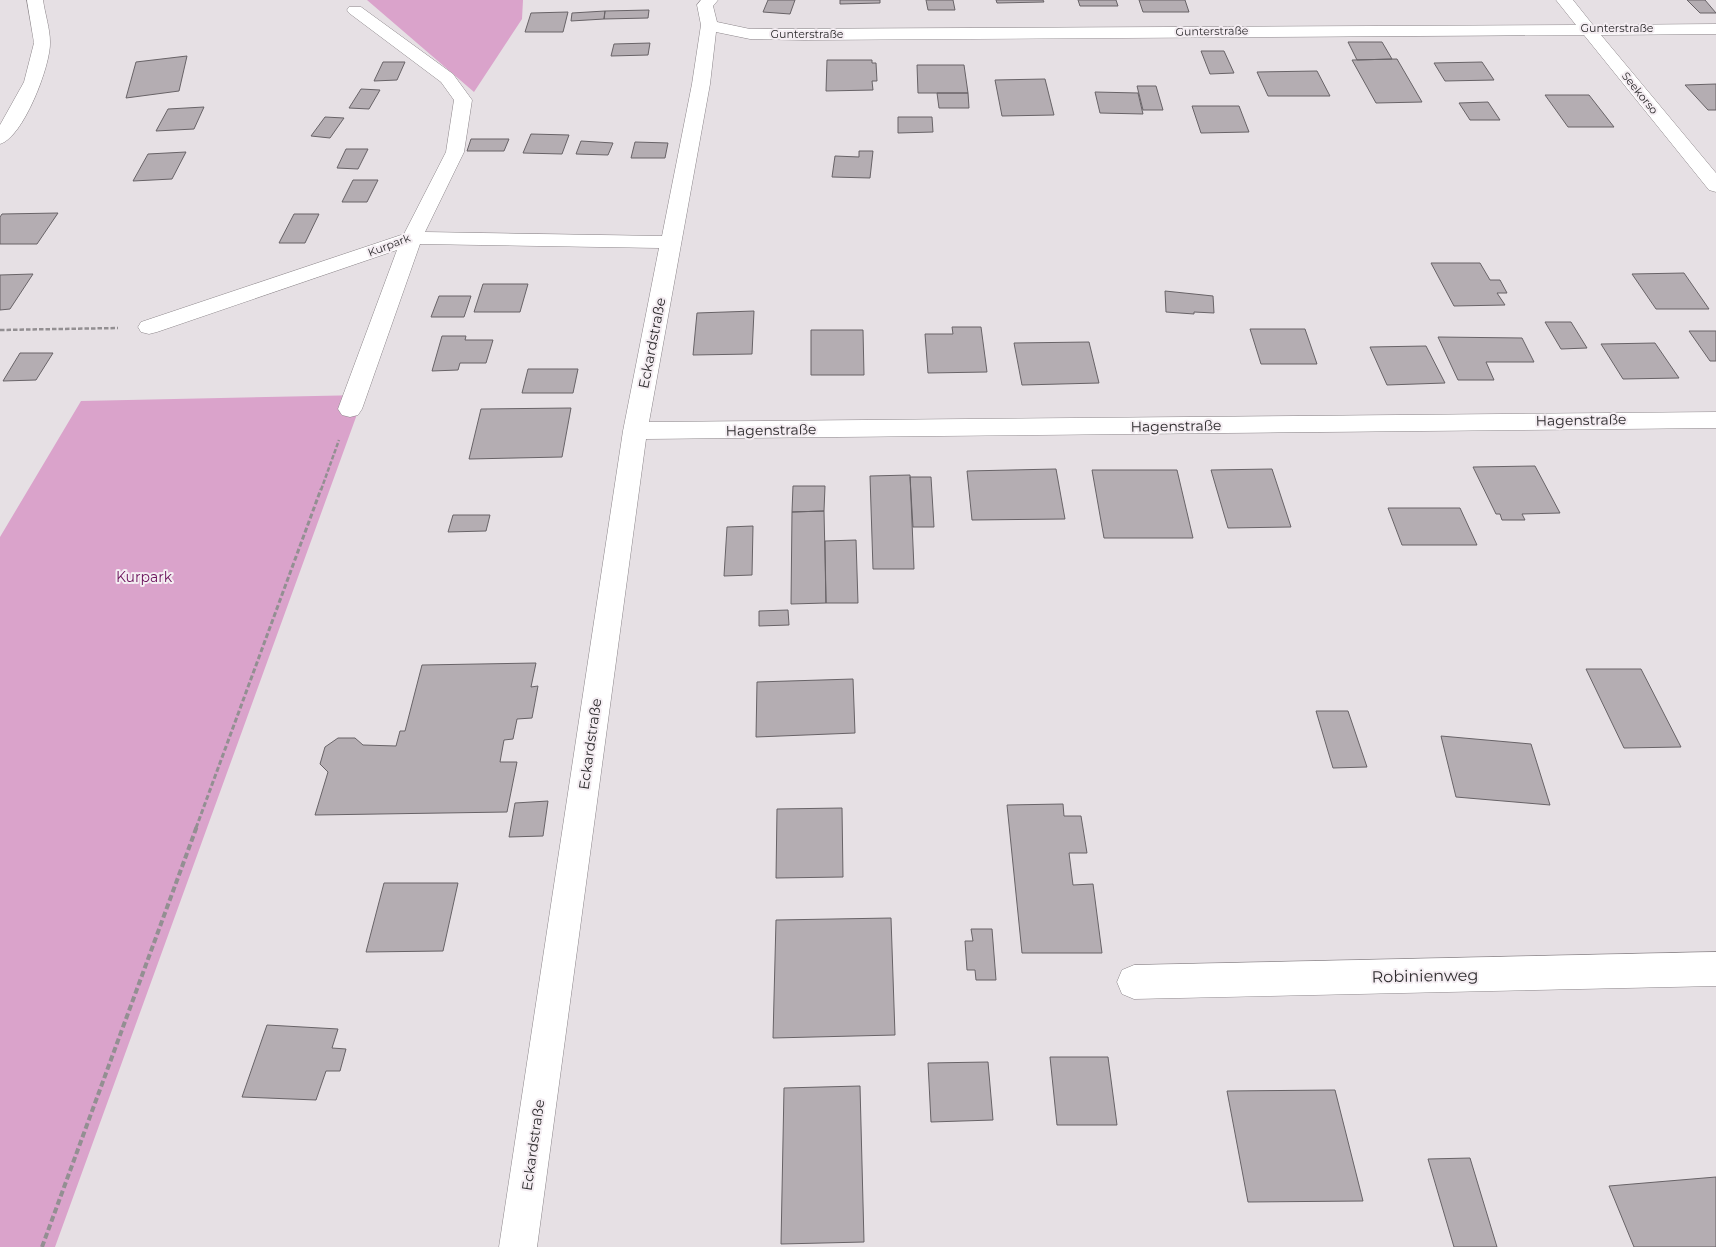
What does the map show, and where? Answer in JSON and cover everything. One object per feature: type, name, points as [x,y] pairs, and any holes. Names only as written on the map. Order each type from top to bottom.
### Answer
[{"type":"street","points":[[0,138],[13,121],[33,82],[42,43],[35,0]]},
{"type":"street","name":"Eckardstraße","points":[[518,1247],[635,431],[701,84],[709,25],[705,5],[710,0]]},
{"type":"street","name":"Seekorso","points":[[1564,0],[1716,186]]},
{"type":"street","name":"Kurpark","points":[[149,327],[412,238],[455,152],[463,100],[447,78],[355,10]]},
{"type":"street","name":"Gunterstraße","points":[[709,25],[750,34],[804,35],[1716,28]]},
{"type":"street","points":[[350,409],[412,238],[671,242]]},
{"type":"street","name":"Hagenstraße","points":[[635,431],[1716,420]]},
{"type":"street","name":"Robinienweg","points":[[1134,982],[1716,969]]},
{"type":"path","points":[[0,330],[149,327]]},
{"type":"path","points":[[42,1247],[350,409]]},
{"type":"green space","points":[[367,0],[523,0],[522,19],[474,92]]},
{"type":"green space","name":"Kurpark","points":[[364,395],[55,1247],[0,1247],[0,537],[81,401]]},
{"type":"building","points":[[768,0],[795,0],[790,14],[763,12]]},
{"type":"building","points":[[840,0],[880,0],[880,3],[840,4]]},
{"type":"building","points":[[926,0],[953,0],[955,10],[928,10]]},
{"type":"building","points":[[996,0],[1043,0],[1044,2],[997,3]]},
{"type":"building","points":[[1078,0],[1116,0],[1118,6],[1080,6]]},
{"type":"building","points":[[1139,0],[1185,0],[1189,12],[1143,12]]},
{"type":"building","points":[[1687,0],[1705,0],[1716,13],[1700,13]]},
{"type":"building","points":[[649,10],[648,18],[604,19],[605,11]]},
{"type":"building","points":[[605,11],[604,19],[571,21],[572,13]]},
{"type":"building","points":[[568,12],[563,32],[525,32],[531,13]]},
{"type":"building","points":[[1348,42],[1382,42],[1392,59],[1357,60]]},
{"type":"building","points":[[650,43],[648,55],[611,56],[614,44]]},
{"type":"building","points":[[1201,51],[1224,51],[1234,73],[1210,74]]},
{"type":"building","points":[[187,56],[179,91],[126,98],[136,62]]},
{"type":"building","points":[[1397,59],[1422,102],[1376,103],[1352,60]]},
{"type":"building","points":[[827,60],[872,60],[872,63],[876,63],[877,81],[872,81],[873,90],[826,91]]},
{"type":"building","points":[[383,62],[405,62],[397,80],[374,81]]},
{"type":"building","points":[[1482,62],[1494,80],[1445,81],[1434,63]]},
{"type":"building","points":[[917,65],[964,65],[968,93],[918,93]]},
{"type":"building","points":[[1317,71],[1330,96],[1268,96],[1257,72]]},
{"type":"building","points":[[1045,79],[1054,115],[1002,116],[995,80]]},
{"type":"building","points":[[1716,84],[1716,110],[1708,110],[1685,85]]},
{"type":"building","points":[[1137,86],[1156,86],[1163,110],[1143,110]]},
{"type":"building","points":[[361,89],[380,90],[369,109],[349,108]]},
{"type":"building","points":[[1095,92],[1138,93],[1143,114],[1100,113]]},
{"type":"building","points":[[937,93],[968,93],[969,108],[939,108]]},
{"type":"building","points":[[1545,95],[1589,95],[1614,127],[1568,127]]},
{"type":"building","points":[[1488,102],[1500,120],[1470,120],[1459,103]]},
{"type":"building","points":[[1192,106],[1239,106],[1249,132],[1201,133]]},
{"type":"building","points":[[204,107],[194,129],[156,131],[168,109]]},
{"type":"building","points":[[325,117],[344,118],[330,138],[311,136]]},
{"type":"building","points":[[898,117],[932,117],[933,132],[898,133]]},
{"type":"building","points":[[531,134],[569,135],[562,154],[523,153]]},
{"type":"building","points":[[471,139],[509,139],[504,151],[467,151]]},
{"type":"building","points":[[581,141],[613,143],[608,155],[576,154]]},
{"type":"building","points":[[635,142],[668,143],[665,158],[631,158]]},
{"type":"building","points":[[346,149],[368,149],[358,169],[337,168]]},
{"type":"building","points":[[859,151],[873,151],[870,178],[832,177],[835,156],[859,157]]},
{"type":"building","points":[[186,152],[172,179],[133,181],[148,154]]},
{"type":"building","points":[[353,180],[378,180],[367,202],[342,202]]},
{"type":"building","points":[[58,213],[37,244],[0,244],[0,217],[2,214]]},
{"type":"building","points":[[294,214],[319,214],[305,243],[279,243]]},
{"type":"building","points":[[1431,263],[1480,263],[1490,280],[1500,280],[1507,293],[1497,293],[1505,305],[1454,306]]},
{"type":"building","points":[[1684,273],[1709,309],[1656,309],[1632,274]]},
{"type":"building","points":[[33,274],[10,309],[0,310],[0,275]]},
{"type":"building","points":[[483,284],[528,284],[520,312],[474,312]]},
{"type":"building","points":[[1165,291],[1213,296],[1214,313],[1166,312]]},
{"type":"building","points":[[439,296],[471,296],[464,317],[431,317]]},
{"type":"building","points":[[754,311],[752,354],[693,355],[697,313]]},
{"type":"building","points":[[1545,322],[1571,322],[1587,348],[1561,349]]},
{"type":"building","points":[[952,327],[981,327],[987,372],[928,373],[925,334],[953,334]]},
{"type":"building","points":[[1250,329],[1305,329],[1317,364],[1261,364]]},
{"type":"building","points":[[811,330],[863,330],[864,375],[811,375]]},
{"type":"building","points":[[1689,331],[1716,331],[1716,361],[1710,361]]},
{"type":"building","points":[[442,336],[466,336],[465,340],[493,340],[486,363],[460,363],[458,370],[432,371]]},
{"type":"building","points":[[1438,337],[1522,338],[1534,362],[1486,362],[1494,380],[1458,380]]},
{"type":"building","points":[[1089,342],[1099,383],[1022,385],[1014,343]]},
{"type":"building","points":[[1655,343],[1679,378],[1623,379],[1601,344]]},
{"type":"building","points":[[1426,346],[1445,383],[1387,385],[1370,347]]},
{"type":"building","points":[[20,353],[53,353],[36,380],[3,381]]},
{"type":"building","points":[[528,369],[578,369],[573,393],[522,393]]},
{"type":"building","points":[[571,408],[562,457],[469,459],[481,409]]},
{"type":"building","points":[[1535,466],[1560,513],[1522,514],[1525,520],[1502,520],[1500,514],[1496,514],[1473,467]]},
{"type":"building","points":[[1056,469],[1065,519],[972,520],[967,471]]},
{"type":"building","points":[[1272,469],[1291,527],[1228,528],[1211,470]]},
{"type":"building","points":[[1092,470],[1177,470],[1193,538],[1104,538]]},
{"type":"building","points":[[910,475],[914,569],[873,569],[870,476]]},
{"type":"building","points":[[910,477],[931,477],[934,527],[913,527]]},
{"type":"building","points":[[793,486],[825,486],[824,511],[792,512]]},
{"type":"building","points":[[1388,508],[1460,508],[1477,545],[1402,545]]},
{"type":"building","points":[[824,511],[826,603],[791,604],[792,512]]},
{"type":"building","points":[[453,515],[490,515],[486,531],[448,532]]},
{"type":"building","points":[[753,526],[752,575],[724,576],[727,527]]},
{"type":"building","points":[[856,540],[858,603],[826,603],[825,541]]},
{"type":"building","points":[[788,610],[789,625],[759,626],[759,611]]},
{"type":"building","points":[[536,663],[531,687],[538,686],[532,718],[517,719],[513,739],[504,740],[500,762],[517,762],[507,812],[315,815],[328,772],[320,764],[325,747],[338,738],[355,738],[363,745],[396,746],[400,731],[405,731],[422,665]]},
{"type":"building","points":[[1586,669],[1641,669],[1681,747],[1624,748]]},
{"type":"building","points":[[853,679],[855,733],[756,737],[757,682]]},
{"type":"building","points":[[1316,711],[1348,711],[1367,767],[1333,768]]},
{"type":"building","points":[[1441,736],[1531,744],[1550,805],[1456,797]]},
{"type":"building","points":[[548,801],[543,836],[509,837],[515,803]]},
{"type":"building","points":[[1063,804],[1064,816],[1081,816],[1087,853],[1069,853],[1073,885],[1093,884],[1102,953],[1022,953],[1007,805]]},
{"type":"building","points":[[842,808],[843,877],[776,878],[777,809]]},
{"type":"building","points":[[384,883],[458,883],[443,951],[366,952]]},
{"type":"building","points":[[891,918],[895,1035],[773,1038],[776,920]]},
{"type":"building","points":[[971,929],[992,929],[996,980],[976,980],[975,970],[967,970],[965,941],[973,941]]},
{"type":"building","points":[[267,1025],[338,1029],[332,1048],[346,1049],[340,1071],[326,1071],[316,1100],[242,1097]]},
{"type":"building","points":[[1050,1057],[1108,1057],[1117,1125],[1057,1125]]},
{"type":"building","points":[[988,1062],[993,1120],[931,1122],[928,1063]]},
{"type":"building","points":[[860,1086],[864,1242],[781,1244],[784,1088]]},
{"type":"building","points":[[1335,1090],[1363,1201],[1248,1202],[1227,1091]]},
{"type":"building","points":[[1470,1158],[1497,1247],[1454,1247],[1428,1159]]},
{"type":"building","points":[[1716,1177],[1716,1247],[1634,1247],[1609,1186]]}]
